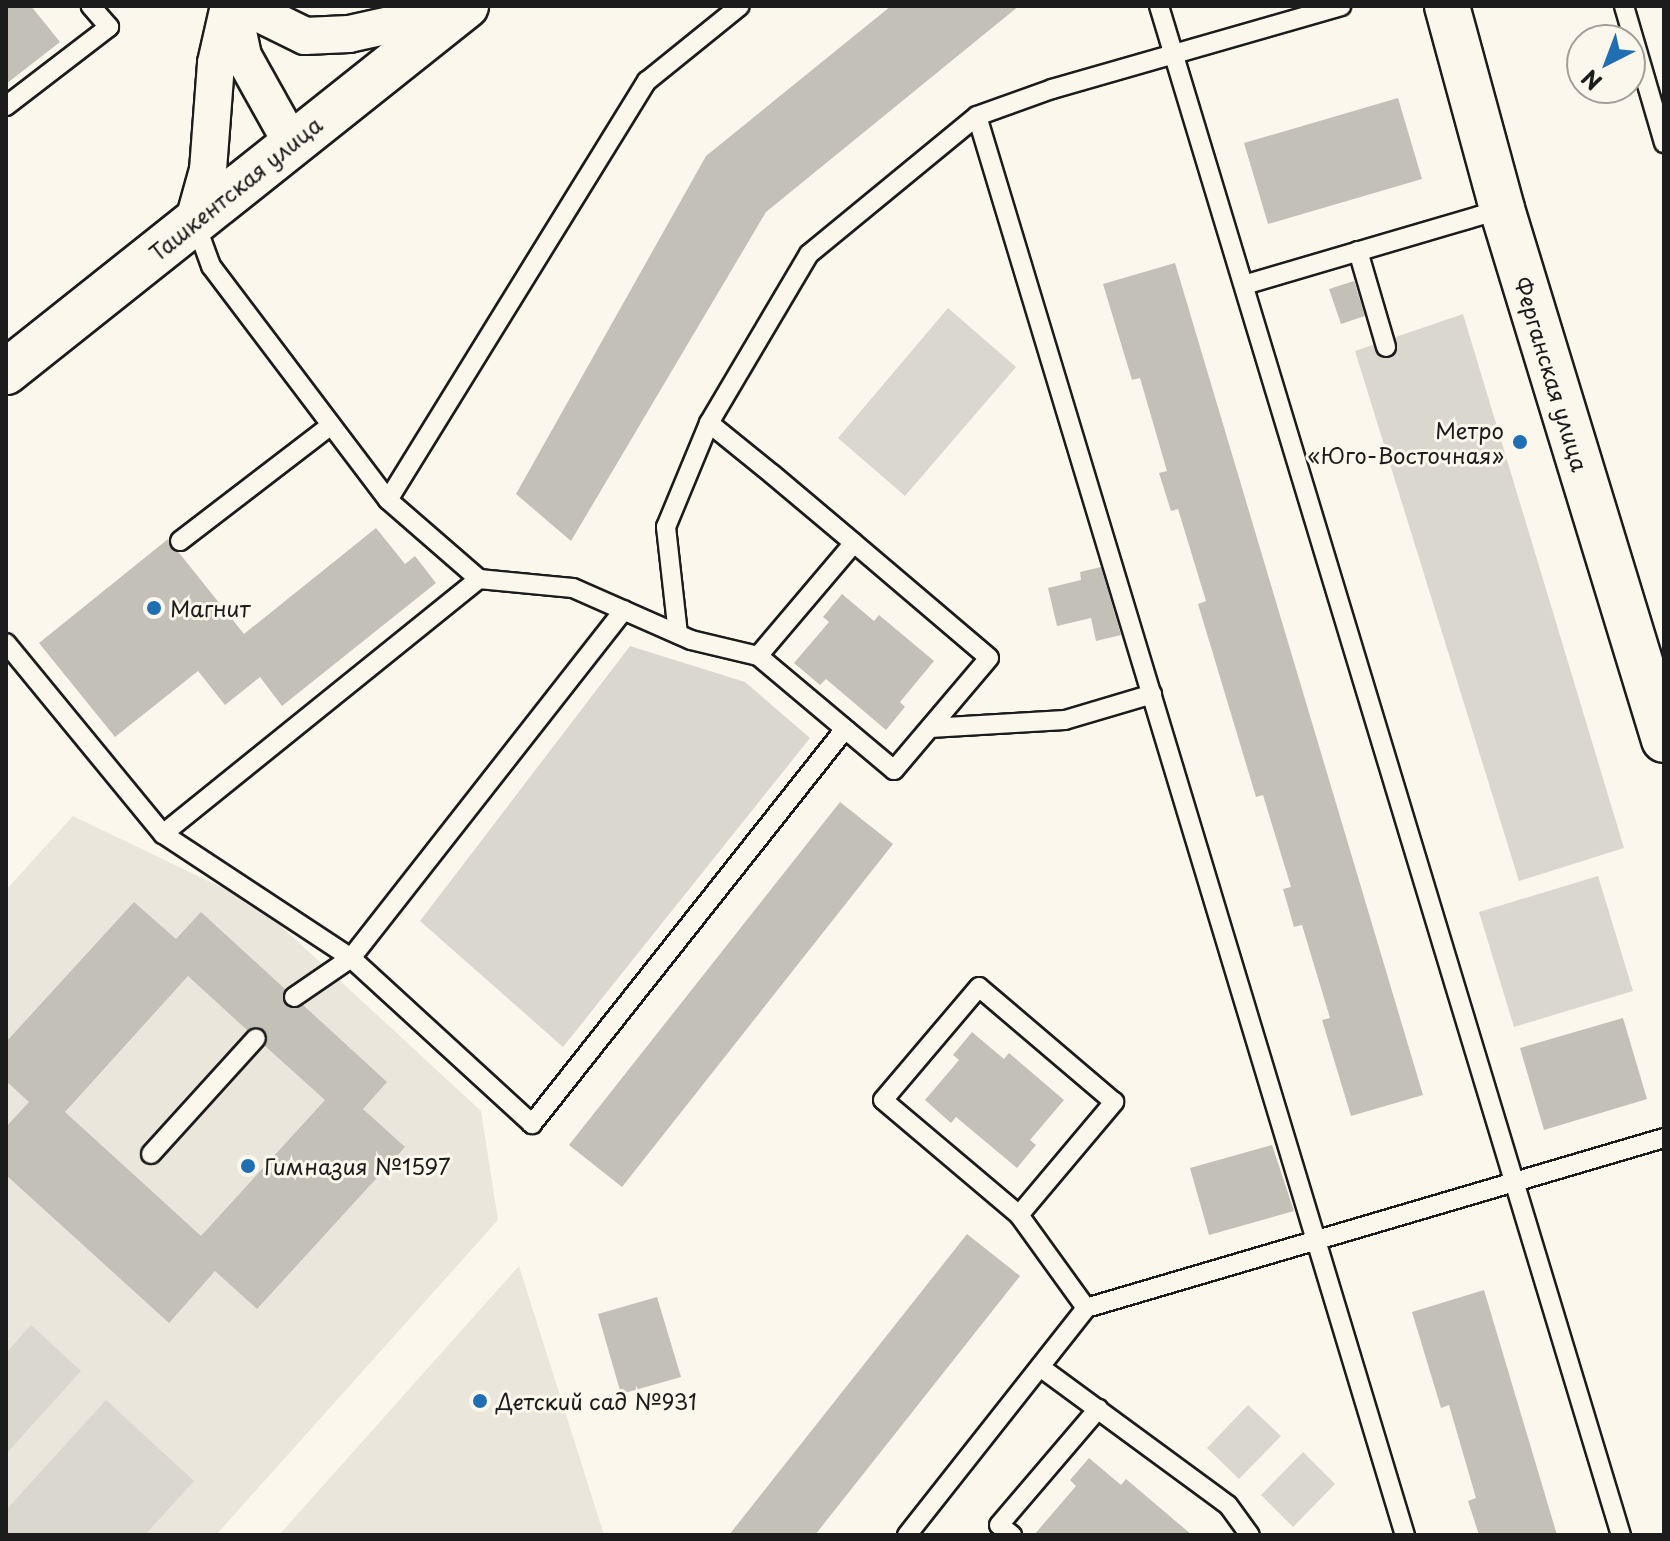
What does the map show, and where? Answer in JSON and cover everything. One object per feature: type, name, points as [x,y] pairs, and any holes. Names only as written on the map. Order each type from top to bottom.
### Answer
[{"type":"street","points":[[231,6],[243,56],[291,142]]},
{"type":"street","points":[[194,220],[208,170],[216,63],[231,6]]},
{"type":"street","points":[[244,6],[305,36],[349,34],[465,7]]},
{"type":"street","name":"Ферганская улица","points":[[1447,6],[1502,209],[1654,672],[1664,740]]},
{"type":"street","name":"Ташкентская улица","points":[[6,372],[291,142],[465,7]]},
{"type":"lane","points":[[6,106],[109,27],[91,6]]},
{"type":"lane","points":[[388,500],[647,81],[740,6]]},
{"type":"lane","points":[[1159,6],[1621,1535]]},
{"type":"lane","points":[[678,634],[666,527],[709,423],[809,254],[977,116],[1341,6]]},
{"type":"lane","points":[[1624,6],[1664,143]]},
{"type":"lane","points":[[977,116],[1405,1535]]},
{"type":"lane","points":[[1244,285],[1502,209]]},
{"type":"lane","points":[[194,220],[211,266],[388,500],[479,579],[573,588],[678,634],[758,656],[894,770],[989,658],[709,423]]},
{"type":"lane","points":[[1358,251],[1386,347]]},
{"type":"lane","points":[[180,541],[331,425]]},
{"type":"lane","points":[[758,656],[854,543]]},
{"type":"lane","points":[[163,834],[479,579]]},
{"type":"lane","points":[[294,997],[351,958],[624,610]]},
{"type":"lane","points":[[6,643],[163,834],[351,958],[532,1124],[845,729]]},
{"type":"lane","points":[[930,728],[1065,720],[1152,694]]},
{"type":"lane","points":[[1019,1215],[1114,1102],[979,987],[883,1100],[1019,1215],[1086,1308]]},
{"type":"lane","points":[[151,1154],[256,1038]]},
{"type":"lane","points":[[907,1535],[1086,1308],[1664,1138]]},
{"type":"lane","points":[[1040,1367],[1228,1505],[1250,1535]]},
{"type":"lane","points":[[1012,1535],[999,1525],[1098,1409]]},
{"type":"shaded area","points":[[948,308],[1016,367],[905,496],[838,438]]},
{"type":"shaded area","points":[[1463,314],[1624,848],[1519,881],[1355,351]]},
{"type":"shaded area","points":[[630,646],[745,682],[810,738],[563,1047],[420,921]]},
{"type":"shaded area","name":"Гимназия №1597","points":[[73,816],[258,905],[481,1111],[498,1220],[216,1535],[6,1535],[6,890]]},
{"type":"shaded area","points":[[1598,876],[1633,991],[1514,1027],[1479,912]]},
{"type":"shaded area","name":"Детский сад №931","points":[[519,1266],[604,1535],[279,1535]]},
{"type":"shaded area","points":[[31,1325],[81,1371],[6,1454],[6,1353]]},
{"type":"shaded area","points":[[106,1400],[194,1481],[145,1535],[6,1535],[6,1510]]},
{"type":"shaded area","points":[[1248,1405],[1281,1436],[1239,1479],[1207,1448]]},
{"type":"shaded area","points":[[1303,1452],[1335,1484],[1293,1527],[1261,1495]]},
{"type":"building","points":[[6,6],[31,6],[60,42],[6,84]]},
{"type":"building","points":[[891,6],[1019,6],[766,212],[571,541],[516,494],[706,156]]},
{"type":"building","points":[[1398,98],[1422,179],[1268,224],[1244,143]]},
{"type":"building","points":[[1175,263],[1423,1095],[1351,1116],[1322,1020],[1330,1018],[1302,925],[1294,927],[1283,889],[1291,887],[1263,795],[1256,797],[1198,604],[1206,601],[1178,509],[1171,511],[1159,473],[1167,471],[1140,378],[1132,380],[1103,284]]},
{"type":"building","points":[[1354,281],[1365,316],[1341,324],[1329,289]]},
{"type":"building","points":[[376,528],[405,564],[415,556],[436,583],[282,706],[260,677],[225,705],[198,671],[115,737],[39,643],[168,539],[244,634]]},
{"type":"building","points":[[1101,567],[1121,635],[1096,641],[1091,618],[1057,626],[1048,588],[1081,580],[1080,572]]},
{"type":"building","points":[[842,594],[874,621],[879,615],[934,661],[900,702],[905,707],[886,730],[826,679],[820,685],[794,663],[829,622],[823,617]]},
{"type":"building","points":[[840,802],[893,844],[622,1187],[569,1145]]},
{"type":"building","points":[[134,902],[176,939],[201,912],[285,989],[285,1004],[303,1005],[387,1082],[363,1109],[405,1147],[257,1309],[215,1271],[169,1323],[6,1175],[6,1127],[29,1102],[6,1081],[6,1042]],"holes":[[[188,976],[247,1030],[265,1030],[265,1046],[325,1100],[201,1236],[65,1112]]]},
{"type":"building","points":[[1623,1018],[1647,1099],[1544,1130],[1520,1048]]},
{"type":"building","points":[[972,1032],[1004,1059],[1009,1053],[1064,1100],[1030,1140],[1036,1145],[1017,1168],[956,1117],[951,1123],[925,1100],[959,1060],[953,1055]]},
{"type":"building","points":[[1272,1145],[1294,1211],[1209,1235],[1190,1168]]},
{"type":"building","points":[[967,1234],[1020,1276],[815,1535],[729,1535]]},
{"type":"building","points":[[1484,1290],[1557,1535],[1479,1535],[1468,1501],[1476,1498],[1449,1405],[1441,1408],[1412,1312]]},
{"type":"building","points":[[657,1297],[681,1377],[621,1394],[598,1314]]},
{"type":"building","points":[[1089,1458],[1121,1485],[1126,1479],[1192,1535],[1034,1535],[1076,1486],[1070,1480]]},
{"type":"place","name":"Метро «Юго-Восточная»","points":[[1520,442]]},
{"type":"place","name":"Магнит","points":[[154,608]]},
{"type":"place","name":"Гимназия №1597","points":[[248,1166]]},
{"type":"place","name":"Детский сад №931","points":[[480,1401]]}]
